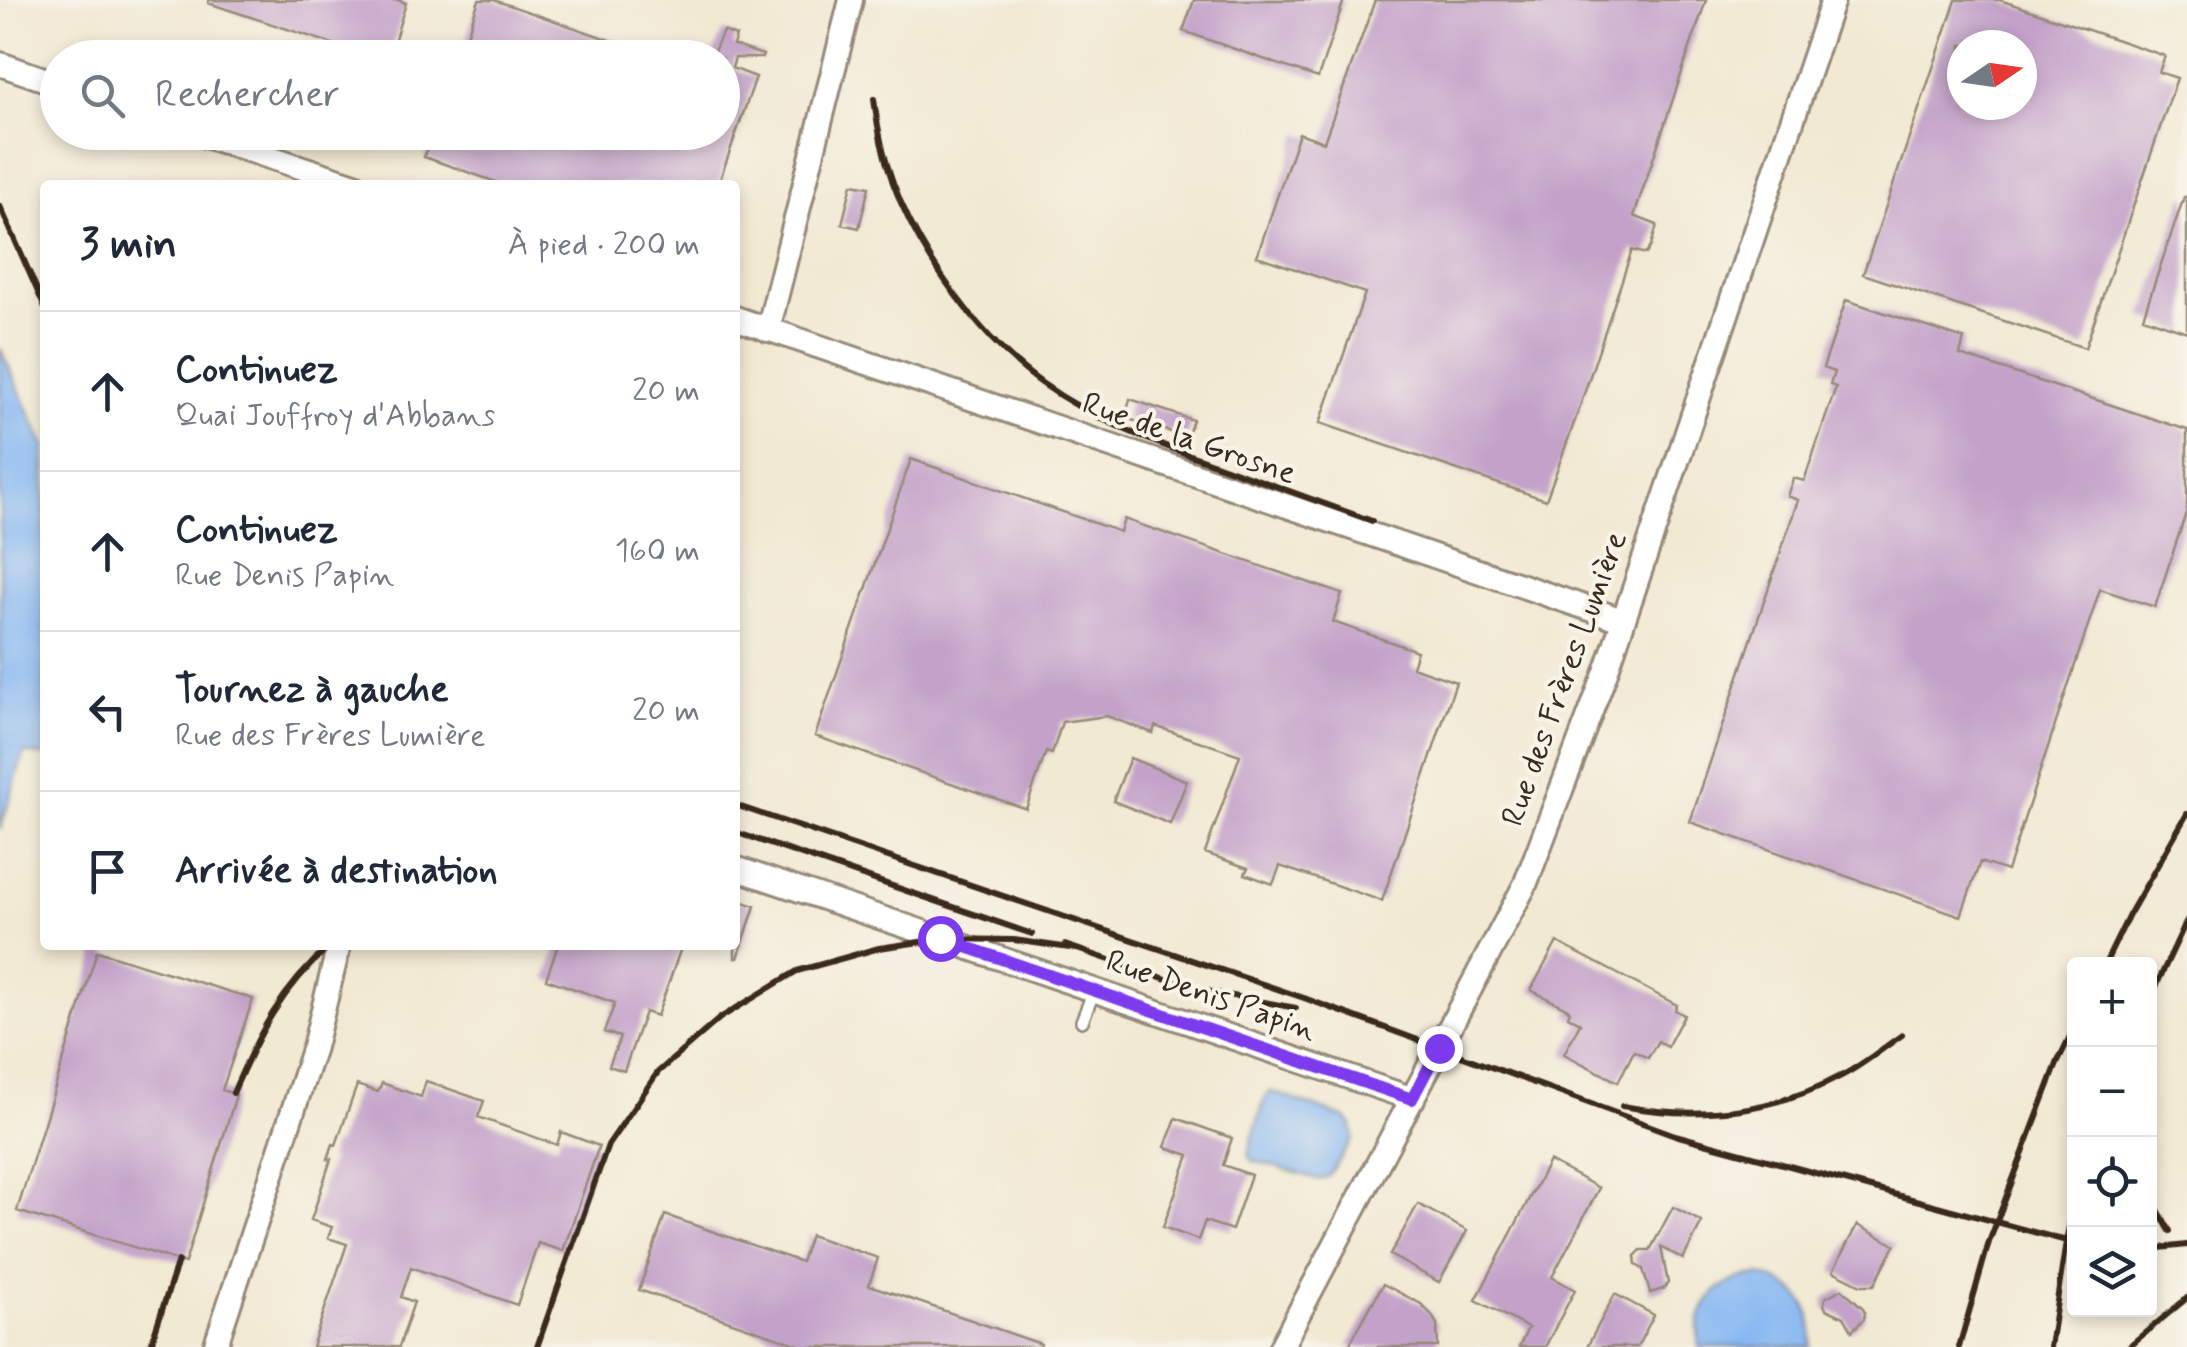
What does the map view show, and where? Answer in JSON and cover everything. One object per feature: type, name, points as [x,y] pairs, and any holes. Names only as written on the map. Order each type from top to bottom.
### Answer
[{"type":"street","points":[[768,330],[850,0]]},
{"type":"street","name":"Rue des Frères Lumière","points":[[1281,1347],[1525,885],[1606,672],[1833,0]]},
{"type":"street","points":[[0,64],[40,78]]},
{"type":"street","points":[[248,150],[339,180]]},
{"type":"street","name":"Rue de la Grosne","points":[[740,320],[1622,620]]},
{"type":"street","name":"Rue Denis Papin","points":[[740,870],[1412,1099]]},
{"type":"street","points":[[216,1347],[314,1047],[338,950]]},
{"type":"lane","points":[[1082,1022],[1094,991]]},
{"type":"water","points":[[0,348],[40,435],[40,755],[24,753],[0,830]]},
{"type":"water","points":[[1270,1091],[1346,1118],[1352,1125],[1354,1138],[1329,1176],[1320,1180],[1251,1160],[1248,1153]]},
{"type":"water","points":[[1760,1275],[1785,1285],[1802,1300],[1811,1320],[1811,1347],[1699,1347],[1701,1318],[1712,1296],[1732,1282]]},
{"type":"building","points":[[479,0],[494,0],[610,40],[465,40]]},
{"type":"building","points":[[1194,0],[1344,0],[1318,78],[1183,31]]},
{"type":"building","points":[[1375,0],[1706,0],[1634,216],[1657,225],[1651,246],[1646,254],[1632,250],[1546,500],[1320,423],[1365,293],[1257,256],[1299,133],[1324,142]]},
{"type":"building","points":[[1956,0],[2000,0],[2165,56],[2159,72],[2177,78],[2085,348],[1863,274]]},
{"type":"building","points":[[208,3],[406,3],[395,40],[321,40]]},
{"type":"building","points":[[723,31],[736,36],[735,40],[719,40]]},
{"type":"building","points":[[740,47],[763,55],[740,58]]},
{"type":"building","points":[[740,71],[756,77],[740,122]]},
{"type":"building","points":[[427,150],[730,150],[720,180],[491,180],[424,157]]},
{"type":"building","points":[[852,184],[869,187],[859,228],[842,224]]},
{"type":"building","points":[[2187,197],[2187,332],[2143,317]]},
{"type":"building","points":[[1846,300],[1964,339],[1960,355],[2187,430],[2187,510],[2155,607],[2100,589],[2007,871],[1980,862],[1961,916],[1690,822],[1798,500],[1787,496],[1793,478],[1804,481],[1836,387],[1830,385],[1834,372],[1823,368]]},
{"type":"building","points":[[1130,399],[1193,420],[1187,437],[1125,418]]},
{"type":"building","points":[[911,459],[1120,532],[1124,519],[1342,594],[1333,622],[1417,651],[1412,667],[1456,682],[1382,901],[1280,866],[1273,884],[1245,874],[1248,868],[1205,853],[1240,755],[1155,726],[1153,733],[1107,716],[1062,722],[1052,754],[1046,752],[1026,809],[815,736]]},
{"type":"building","points":[[1130,758],[1187,781],[1170,824],[1113,801]]},
{"type":"building","points":[[740,901],[755,906],[738,958],[735,950],[740,950]]},
{"type":"building","points":[[1557,942],[1677,1005],[1675,1010],[1684,1015],[1667,1047],[1658,1041],[1648,1058],[1634,1051],[1618,1082],[1564,1054],[1580,1023],[1568,1016],[1570,1011],[1566,1008],[1531,990]]},
{"type":"building","points":[[556,950],[680,950],[657,1016],[645,1012],[624,1071],[609,1066],[620,1037],[604,1032],[615,1003],[546,979]]},
{"type":"building","points":[[97,951],[253,999],[222,1090],[236,1095],[185,1263],[17,1211]]},
{"type":"building","points":[[426,1081],[484,1101],[478,1117],[557,1145],[561,1132],[599,1146],[563,1251],[538,1243],[517,1305],[411,1267],[401,1297],[414,1302],[399,1347],[312,1347],[347,1244],[328,1238],[332,1227],[311,1220],[333,1144],[336,1145],[357,1085],[378,1092],[382,1083],[421,1097]]},
{"type":"building","points":[[1176,1118],[1232,1138],[1223,1165],[1251,1175],[1232,1230],[1205,1221],[1198,1240],[1163,1227],[1189,1155],[1165,1147]]},
{"type":"building","points":[[1549,1161],[1599,1188],[1552,1277],[1575,1290],[1545,1347],[1519,1347],[1528,1328],[1476,1300]]},
{"type":"building","points":[[1418,1204],[1467,1231],[1439,1282],[1390,1255]]},
{"type":"building","points":[[1673,1207],[1702,1222],[1683,1259],[1661,1247],[1668,1283],[1650,1293],[1635,1256],[1641,1250],[1650,1250]]},
{"type":"building","points":[[665,1215],[801,1262],[810,1235],[878,1258],[869,1285],[1041,1344],[1040,1347],[805,1347],[639,1290]]},
{"type":"building","points":[[1857,1225],[1895,1245],[1874,1285],[1861,1285],[1833,1271]]},
{"type":"building","points":[[1383,1284],[1421,1304],[1431,1314],[1437,1324],[1438,1347],[1348,1347]]},
{"type":"building","points":[[1842,1289],[1865,1313],[1852,1331],[1844,1317],[1824,1305],[1825,1298]]},
{"type":"building","points":[[1615,1294],[1654,1315],[1637,1347],[1587,1347]]},
{"type":"railway","points":[[874,99],[887,164],[920,241],[968,312],[1027,371],[1083,409],[1126,430],[1372,521]]},
{"type":"railway","points":[[0,206],[40,297]]},
{"type":"railway","points":[[740,807],[1304,998],[1675,1135],[2067,1241]]},
{"type":"railway","points":[[2108,957],[2187,814]]},
{"type":"railway","points":[[740,834],[1032,934]]},
{"type":"railway","points":[[2157,984],[2187,920]]},
{"type":"railway","points":[[537,1347],[608,1145],[658,1072],[720,1018],[797,971],[879,948],[940,939],[1014,940],[1077,949]]},
{"type":"railway","points":[[1065,945],[1196,989],[1296,1008]]},
{"type":"railway","points":[[233,1093],[284,996],[326,950]]},
{"type":"railway","points":[[1622,1106],[1708,1112],[1763,1105],[1817,1088],[1843,1075],[1902,1035]]},
{"type":"railway","points":[[1959,1347],[1989,1242],[2067,1042]]},
{"type":"railway","points":[[2157,1207],[2170,1231]]},
{"type":"railway","points":[[2050,1347],[2069,1227]]},
{"type":"railway","points":[[2157,1248],[2187,1245]]},
{"type":"railway","points":[[150,1347],[178,1261]]},
{"type":"railway","points":[[2128,1347],[2187,1298]]},
{"type":"route","points":[[940,938],[1412,1099],[1439,1048]]}]
